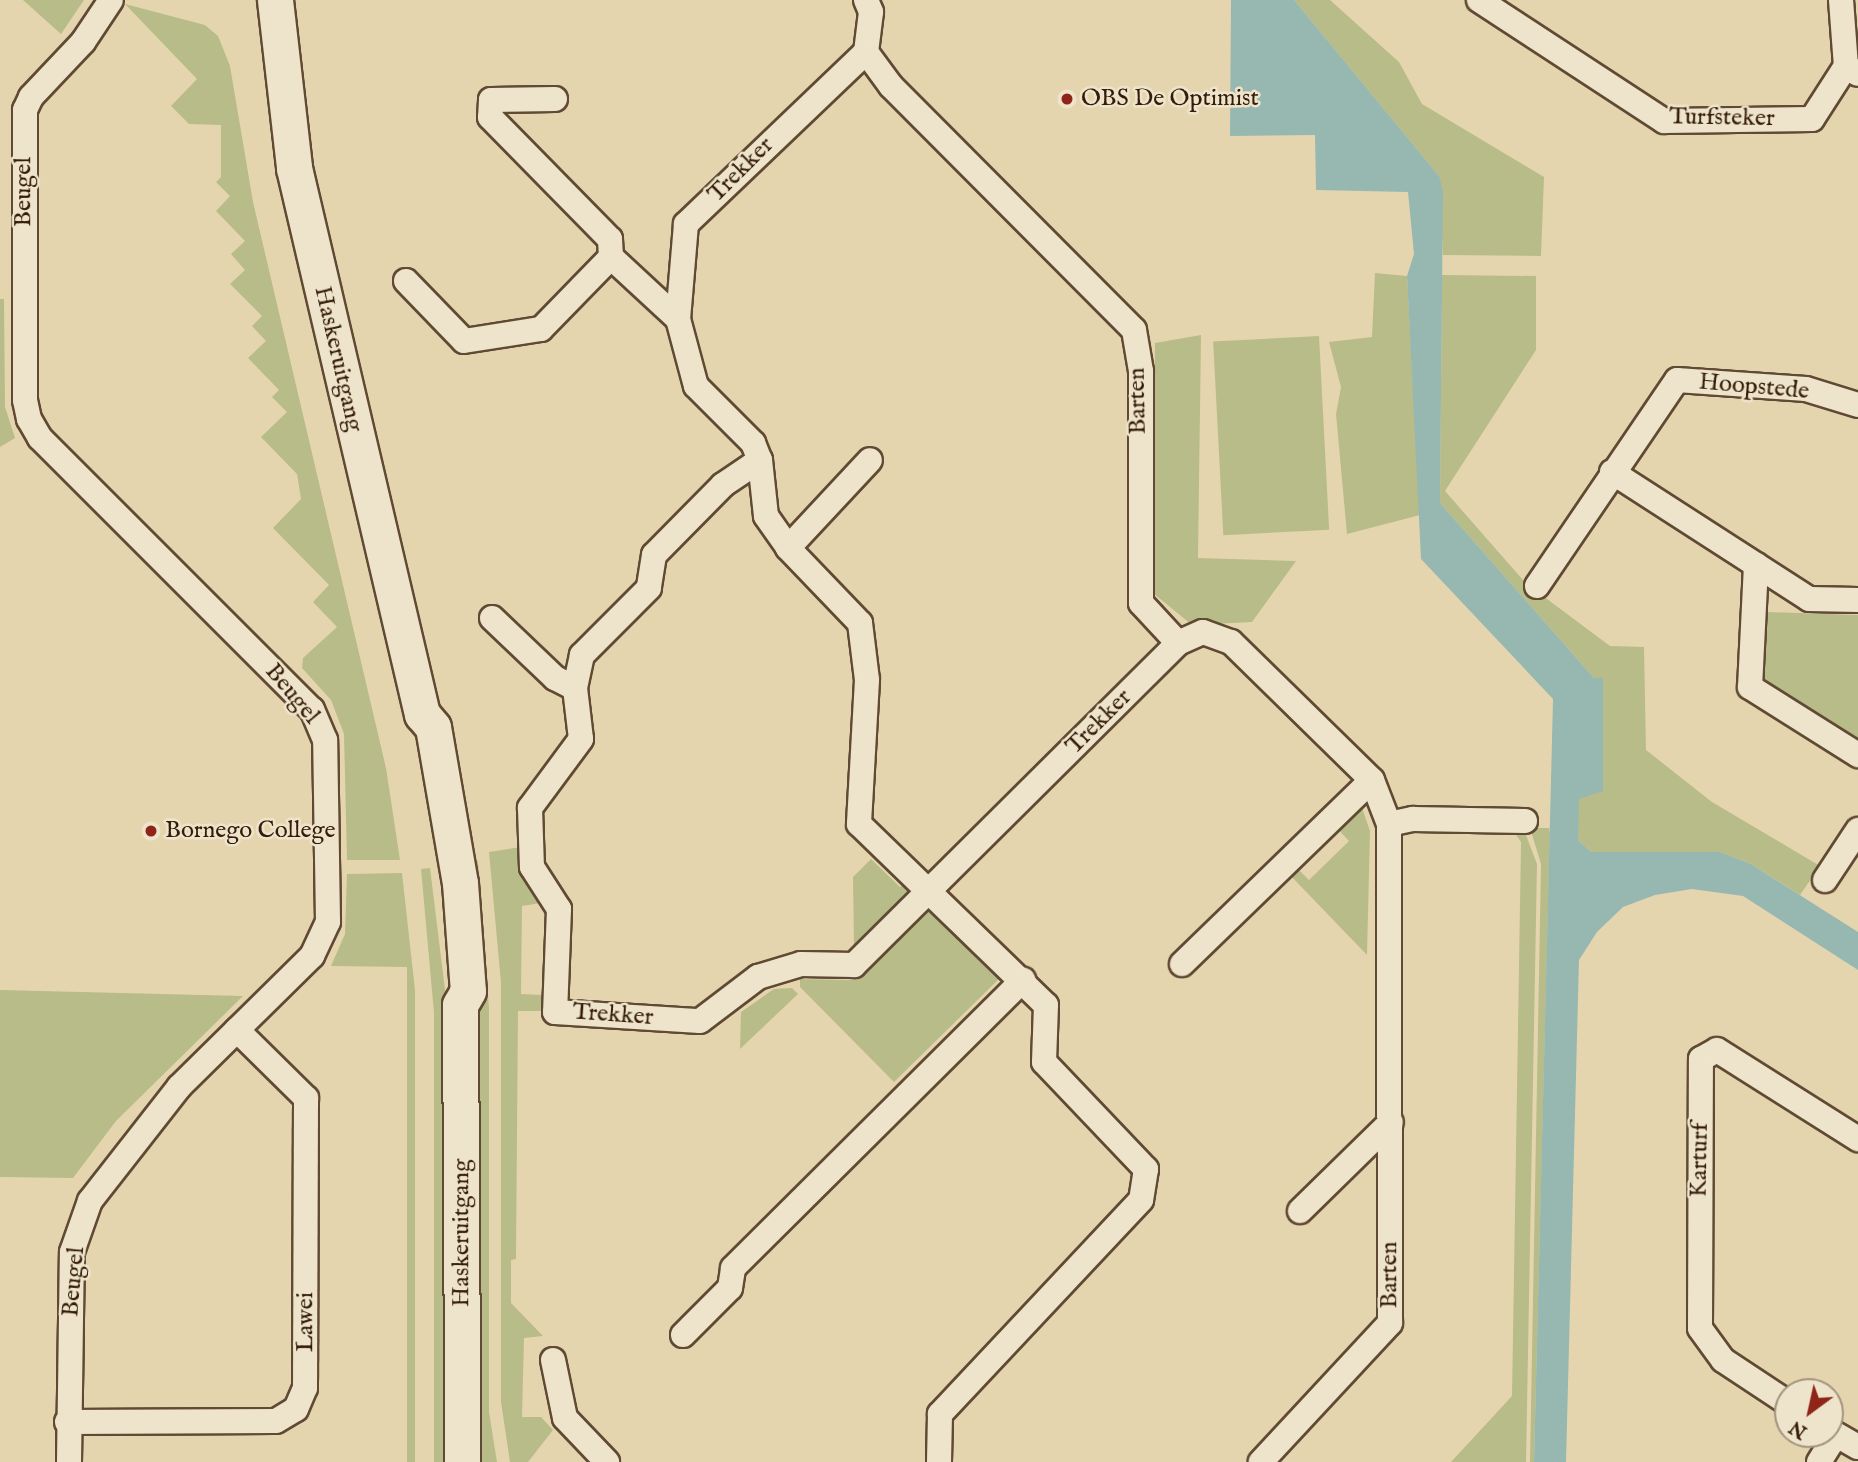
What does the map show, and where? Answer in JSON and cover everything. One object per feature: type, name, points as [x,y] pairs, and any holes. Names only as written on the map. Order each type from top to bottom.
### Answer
[{"type":"main road","name":"Haskeruitgang","points":[[275,0],[294,168],[422,714],[418,729],[452,990],[460,1004],[461,1462]]},
{"type":"street","name":"Beugel","points":[[69,1462],[67,1422],[72,1252],[89,1200],[179,1087],[312,956],[325,931],[322,727],[285,681],[40,438],[25,400],[25,110],[31,97],[83,42],[111,0]]},
{"type":"street","points":[[866,0],[871,12],[866,52]]},
{"type":"street","name":"Turfsteker","points":[[1479,0],[1664,121],[1812,119],[1852,70],[1841,0]]},
{"type":"street","name":"Trekker","points":[[866,52],[686,224],[678,318],[696,386],[753,443],[761,460],[766,516],[788,548],[860,623],[867,680],[859,824],[1046,1005],[1044,1062],[1146,1169],[1141,1200],[940,1414],[939,1462]]},
{"type":"street","name":"Barten","points":[[866,52],[891,86],[1134,330],[1140,371],[1141,603],[1178,643],[1203,632],[1231,642],[1372,780],[1389,824],[1390,1322],[1261,1462]]},
{"type":"street","points":[[555,99],[491,100],[490,117],[610,239],[611,257],[678,318]]},
{"type":"street","points":[[406,281],[464,341],[541,329],[611,257]]},
{"type":"street","name":"Hoopstede","points":[[1537,586],[1677,380],[1806,389],[1858,405]]},
{"type":"street","name":"Trekker","points":[[761,460],[723,485],[654,555],[649,588],[582,655],[575,688],[581,739],[530,808],[532,867],[559,909],[555,1012],[700,1021],[758,976],[801,964],[854,965],[1178,643]]},
{"type":"street","points":[[788,548],[870,460]]},
{"type":"street","points":[[1612,472],[1809,598],[1858,600]]},
{"type":"street","points":[[1756,565],[1750,687],[1858,755]]},
{"type":"street","points":[[492,618],[555,678],[575,688]]},
{"type":"street","points":[[1182,964],[1372,780]]},
{"type":"street","points":[[1389,824],[1413,819],[1525,821]]},
{"type":"street","points":[[1825,880],[1858,830]]},
{"type":"street","points":[[683,1335],[730,1288],[733,1268],[1023,980]]},
{"type":"street","name":"Lawei","points":[[67,1422],[276,1421],[296,1409],[305,1388],[306,1098],[237,1030]]},
{"type":"street","name":"Karturf","points":[[1774,1394],[1723,1360],[1700,1328],[1702,1059],[1717,1051],[1858,1139]]},
{"type":"street","points":[[1300,1212],[1391,1122]]},
{"type":"street","points":[[553,1360],[565,1418],[607,1462]]},
{"type":"green space","points":[[23,0],[84,0],[61,34]]},
{"type":"green space","points":[[1294,0],[1330,0],[1399,62],[1422,104],[1544,177],[1541,256],[1443,255],[1439,176]]},
{"type":"green space","points":[[125,4],[205,25],[218,36],[230,66],[253,202],[386,768],[400,860],[347,860],[344,734],[331,700],[302,668],[303,658],[337,627],[313,602],[329,585],[273,528],[301,499],[297,474],[261,437],[287,412],[272,397],[279,390],[248,358],[266,341],[252,326],[262,316],[230,284],[245,270],[231,254],[245,241],[216,211],[230,196],[216,182],[221,177],[221,125],[189,124],[171,106],[197,79]]},
{"type":"green space","points":[[1375,273],[1407,276],[1420,515],[1347,534],[1336,414],[1341,387],[1329,342],[1372,337]]},
{"type":"green space","points":[[1442,275],[1536,276],[1536,350],[1445,491],[1523,580],[1551,602],[1610,646],[1644,647],[1646,750],[1712,802],[1820,866],[1800,895],[1751,864],[1720,852],[1591,852],[1578,840],[1578,799],[1594,678],[1440,503]]},
{"type":"green space","points":[[0,299],[4,299],[5,407],[15,438],[0,447]]},
{"type":"green space","points":[[1201,335],[1198,558],[1296,561],[1252,622],[1192,625],[1153,593],[1155,343]]},
{"type":"green space","points":[[1319,336],[1329,530],[1223,535],[1213,342]]},
{"type":"green space","points":[[1768,612],[1858,615],[1858,746],[1762,683],[1762,618]]},
{"type":"green space","points":[[1360,802],[1370,831],[1367,955],[1288,873],[1295,866],[1309,880],[1349,841],[1335,826]]},
{"type":"green space","points":[[1523,827],[1537,864],[1526,1462],[1451,1462],[1512,1396],[1521,842],[1511,828]]},
{"type":"green space","points":[[1530,828],[1549,828],[1550,833],[1534,1462],[1530,1462],[1541,864]]},
{"type":"green space","points":[[521,847],[541,903],[522,906],[521,994],[542,995],[542,1011],[518,1011],[516,1259],[511,1260],[511,1303],[543,1336],[524,1338],[522,1417],[541,1417],[553,1430],[528,1462],[510,1462],[501,1402],[501,983],[489,852]]},
{"type":"green space","points":[[871,859],[900,887],[908,880],[919,891],[904,906],[899,902],[854,948],[853,877]]},
{"type":"green space","points":[[478,861],[489,1008],[489,1412],[497,1462],[474,1462],[464,863]]},
{"type":"green space","points":[[430,868],[446,998],[448,1462],[434,1462],[434,1013],[421,869]]},
{"type":"green space","points":[[402,873],[415,990],[415,1462],[407,1462],[407,967],[331,966],[345,934],[347,874]]},
{"type":"green space","points":[[931,902],[1003,975],[894,1082],[800,987],[800,979],[853,980]]},
{"type":"green space","points":[[792,988],[798,994],[740,1049],[741,1012],[774,989]]},
{"type":"green space","points":[[0,990],[243,996],[116,1121],[73,1178],[0,1177]]},
{"type":"water","points":[[1231,0],[1294,0],[1439,176],[1443,191],[1440,503],[1594,678],[1603,678],[1603,791],[1579,799],[1578,840],[1591,852],[1720,852],[1751,864],[1858,932],[1858,970],[1743,896],[1692,889],[1655,895],[1623,907],[1597,932],[1579,960],[1566,1462],[1534,1462],[1553,699],[1421,559],[1407,276],[1414,254],[1408,192],[1316,190],[1315,135],[1230,136]]},
{"type":"place","name":"OBS De Optimist","points":[[1067,99]]},
{"type":"place","name":"Bornego College","points":[[151,831]]}]
